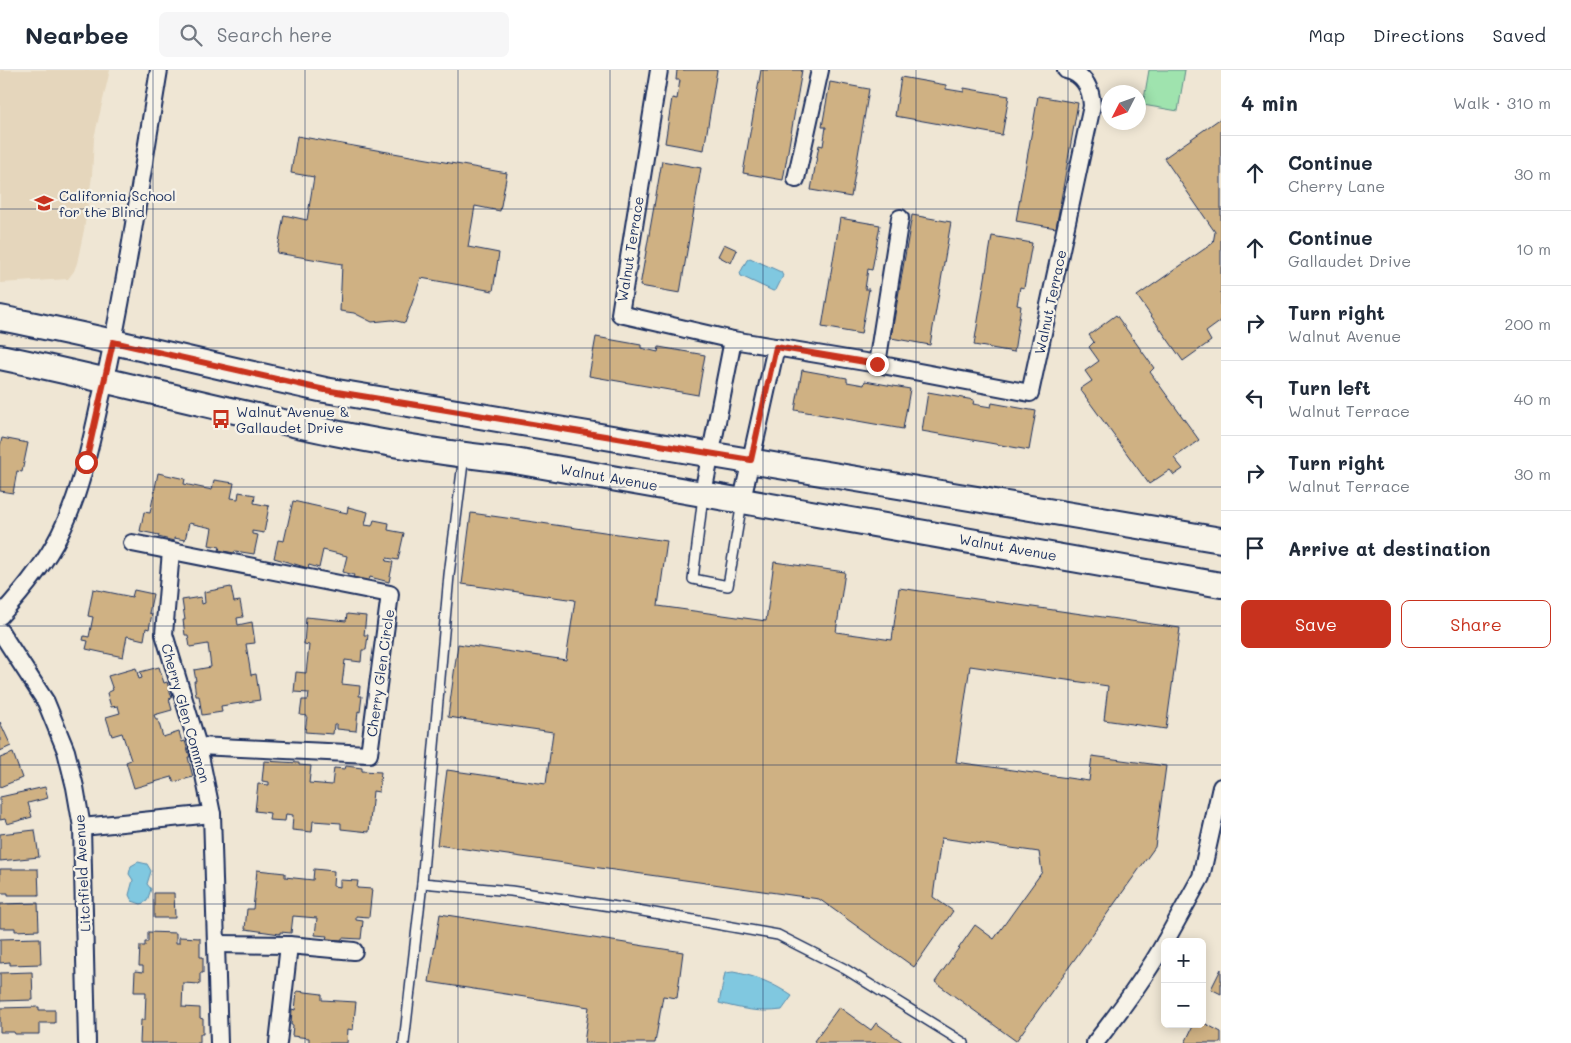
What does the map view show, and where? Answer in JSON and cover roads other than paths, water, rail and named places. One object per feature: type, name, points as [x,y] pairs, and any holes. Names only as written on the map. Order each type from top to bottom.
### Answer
[{"type":"main road","points":[[0,318],[325,390],[711,453],[1221,540]]},
{"type":"main road","name":"Walnut Avenue","points":[[0,356],[105,379],[234,411],[325,430],[464,455],[509,460],[703,493],[1221,585]]},
{"type":"street","points":[[0,616],[44,561],[60,534],[86,462],[122,297],[159,70]]},
{"type":"street","name":"Walnut Terrace","points":[[659,70],[620,314],[733,340],[877,364],[1030,393],[1092,106],[1091,93],[1086,82],[1076,74],[1066,70]]},
{"type":"street","points":[[796,179],[820,70]]},
{"type":"street","points":[[877,364],[900,218]]},
{"type":"street","points":[[703,493],[733,340]]},
{"type":"street","points":[[742,500],[776,347]]},
{"type":"street","name":"Cherry Glen Circle","points":[[132,543],[390,594],[369,754],[198,746]]},
{"type":"street","name":"Cherry Glen Common","points":[[171,551],[164,634],[198,746],[212,814],[219,1043]]},
{"type":"street","name":"Litchfield Avenue","points":[[0,631],[46,702],[66,751],[75,787],[82,827],[87,1043]]},
{"type":"street","points":[[1167,938],[1201,876],[1221,787]]},
{"type":"street","points":[[82,827],[212,814]]},
{"type":"street","points":[[217,944],[289,945],[354,951]]},
{"type":"street","points":[[278,1043],[289,945]]},
{"type":"street","points":[[1095,1043],[1118,1013],[1161,949]]},
{"type":"lane","points":[[404,1043],[422,883],[449,575],[464,455]]},
{"type":"lane","points":[[703,493],[693,579],[728,586],[742,500]]},
{"type":"lane","points":[[422,883],[511,891],[637,910],[778,935],[845,969],[964,1043]]},
{"type":"water","points":[[750,258],[781,272],[783,276],[776,290],[773,291],[741,276],[740,273]]},
{"type":"water","points":[[138,862],[147,864],[151,871],[147,884],[151,889],[147,901],[141,904],[132,901],[129,895],[133,880],[129,874],[131,866]]},
{"type":"water","points":[[733,972],[764,981],[792,996],[782,1010],[774,1011],[750,1010],[719,1003],[725,973]]},
{"type":"place","name":"California School for the Blind","points":[[44,203]]},
{"type":"place","name":"Walnut Avenue & Gallaudet Drive","points":[[221,419]]}]
